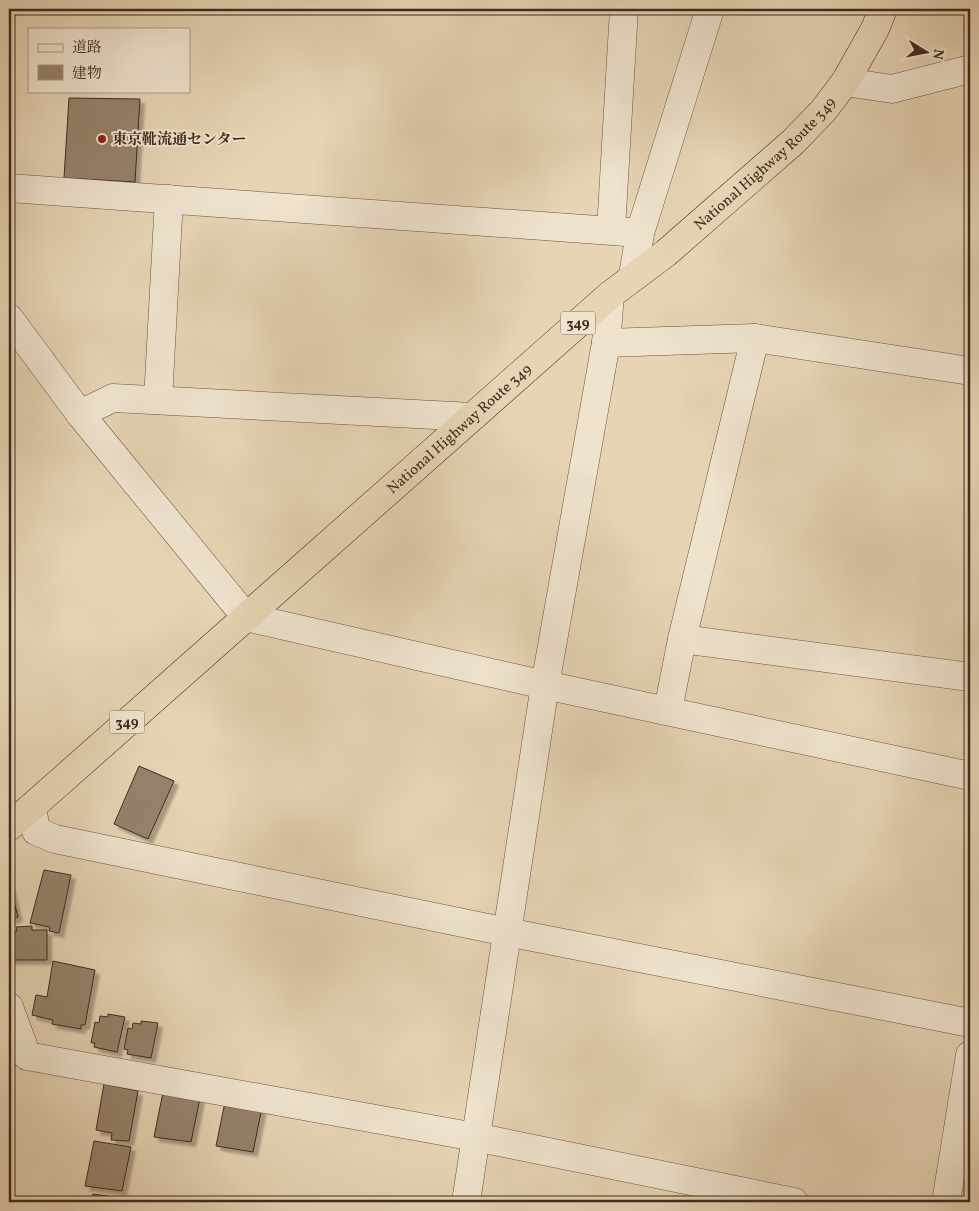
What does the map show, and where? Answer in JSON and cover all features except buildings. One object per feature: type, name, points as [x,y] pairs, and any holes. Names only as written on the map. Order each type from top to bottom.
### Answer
[{"type":"highway","name":"National Highway Route 349","points":[[9,827],[610,295],[666,253],[793,142],[823,111],[845,82],[875,29],[883,9]]},
{"type":"street","points":[[611,230],[624,9]]},
{"type":"street","points":[[633,276],[640,233],[710,9]]},
{"type":"street","points":[[845,82],[892,89],[970,69]]},
{"type":"street","points":[[9,188],[640,233]]},
{"type":"street","points":[[158,400],[170,199]]},
{"type":"street","points":[[466,1202],[545,685],[606,343],[610,295]]},
{"type":"street","points":[[9,318],[80,414],[246,617],[545,685],[970,776]]},
{"type":"street","points":[[606,343],[755,338],[970,371]]},
{"type":"street","points":[[668,710],[682,639],[755,338]]},
{"type":"street","points":[[80,414],[113,398],[472,417]]},
{"type":"street","points":[[682,639],[970,677]]},
{"type":"street","points":[[32,807],[36,831],[55,839],[508,932],[970,1023]]},
{"type":"street","points":[[9,1007],[27,1056],[475,1137],[794,1202]]},
{"type":"street","points":[[946,1202],[970,1055]]},
{"type":"railway","points":[[9,1182],[18,1202]]},
{"type":"place","name":"東京靴流通センター","points":[[102,139]]}]
